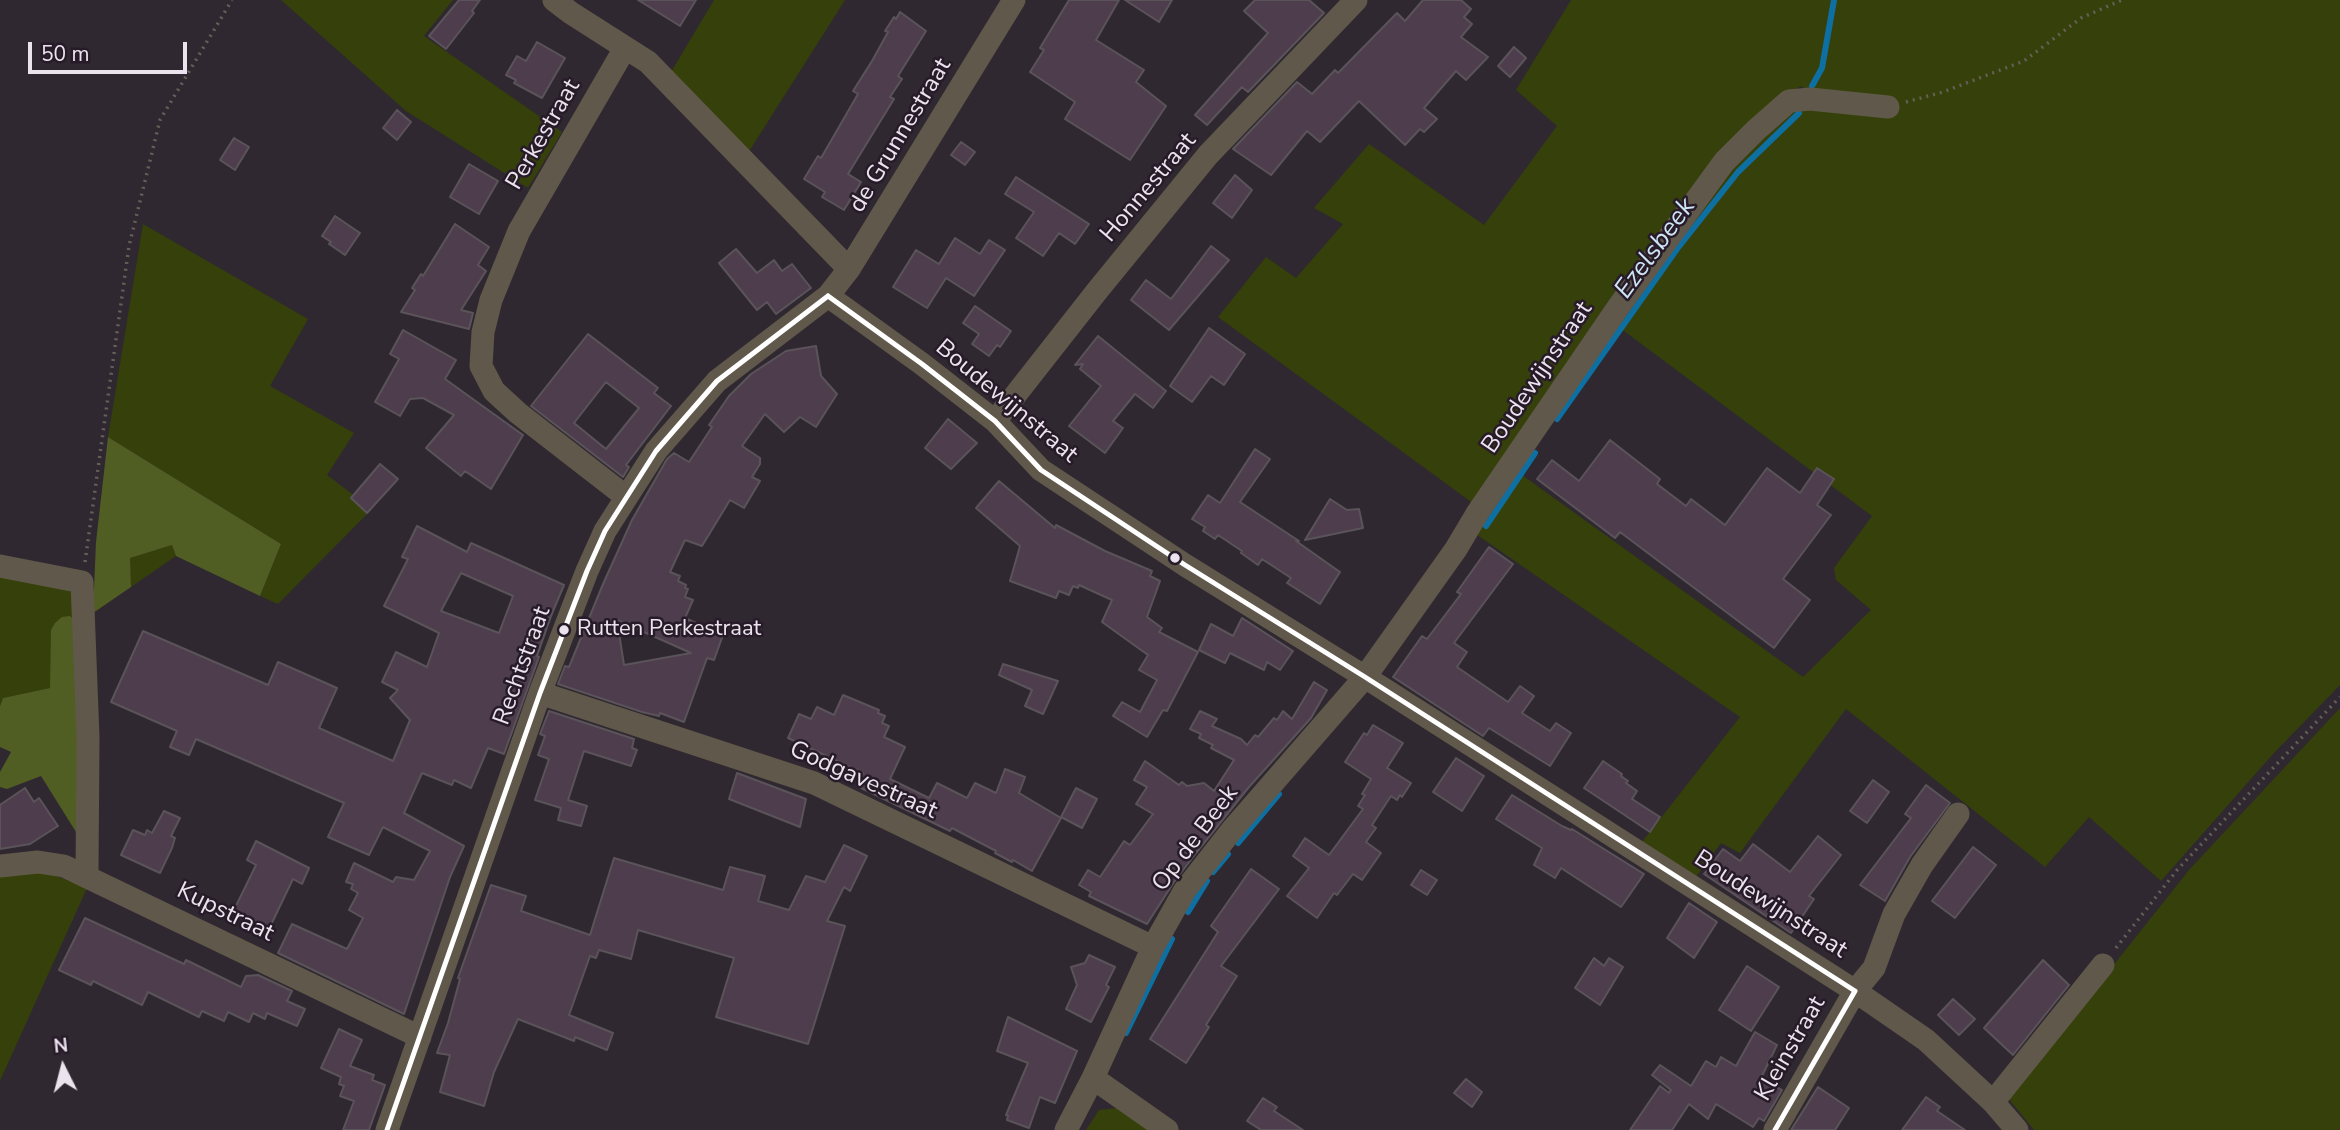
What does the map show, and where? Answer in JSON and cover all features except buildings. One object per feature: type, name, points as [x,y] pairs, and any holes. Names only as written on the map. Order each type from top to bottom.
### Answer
[{"type":"street","points":[[554,0],[648,62],[849,269]]},
{"type":"street","name":"de Grunnestraat","points":[[828,296],[849,269],[1014,0]]},
{"type":"street","name":"Honnestraat","points":[[995,421],[1208,155],[1356,0]]},
{"type":"street","name":"Perkestraat","points":[[625,48],[519,231],[491,300],[484,332],[481,366],[494,391],[518,413],[625,496]]},
{"type":"street","name":"Boudewijnstraat","points":[[1366,677],[1456,549],[1478,512],[1619,306],[1724,162],[1789,102],[1810,99],[1888,107]]},
{"type":"street","name":"Boudewijnstraat","points":[[828,296],[995,421],[1041,470],[1185,565],[1366,677],[1855,991],[1926,1040],[1993,1102],[2017,1130]]},
{"type":"street","name":"Rechtstraat","points":[[387,1130],[540,693],[605,531],[656,451],[717,382],[828,296]]},
{"type":"street","points":[[0,566],[82,582],[88,737],[87,876]]},
{"type":"street","name":"Op de Beek","points":[[1066,1130],[1153,947],[1185,890],[1224,840],[1366,677]]},
{"type":"street","name":"Godgavestraat","points":[[540,693],[814,783],[1153,947]]},
{"type":"street","name":"Kleinstraat","points":[[1775,1130],[1855,991],[1874,968],[1894,914],[1922,865],[1958,814]]},
{"type":"street","name":"Kupstraat","points":[[0,866],[38,862],[64,866],[420,1037]]},
{"type":"street","points":[[1993,1102],[2103,965]]},
{"type":"street","points":[[1093,1078],[1167,1130]]},
{"type":"path","points":[[82,582],[129,246],[160,120],[232,0]]},
{"type":"path","points":[[1888,107],[1943,92],[2024,61],[2081,18],[2122,0]]},
{"type":"path","points":[[2103,965],[2177,870],[2340,697]]},
{"type":"green space","points":[[281,0],[453,0],[424,36],[562,132],[528,188],[406,111]]},
{"type":"green space","points":[[714,0],[845,0],[748,153],[671,72]]},
{"type":"green space","points":[[1571,0],[2340,0],[2340,685],[2273,754],[2161,881],[2089,817],[2045,867],[1846,709],[1740,853],[1721,843],[1696,877],[1642,842],[1740,717],[1473,532],[1515,470],[1803,677],[1871,610],[1836,580],[1834,568],[1872,516],[1616,325],[1712,191],[1756,140],[1791,110],[1805,92],[1802,86],[1788,92],[1761,113],[1676,211],[1474,504],[1218,317],[1266,257],[1296,278],[1343,224],[1314,208],[1369,144],[1484,225],[1557,126],[1516,90]]},
{"type":"green space","points":[[143,224],[308,319],[270,386],[354,433],[327,475],[372,509],[278,604],[260,596],[281,544],[108,437]]},
{"type":"green space","points":[[108,437],[281,544],[260,596],[176,556],[172,545],[130,558],[131,587],[93,613],[96,542]]},
{"type":"green space","points":[[172,545],[176,556],[131,587],[129,558]]},
{"type":"green space","points":[[0,574],[70,591],[75,601],[77,623],[51,630],[51,688],[3,698],[0,706]]},
{"type":"green space","points":[[70,616],[77,623],[84,835],[76,832],[41,776],[7,789],[0,787],[0,772],[11,752],[0,747],[0,706],[3,698],[50,688],[51,630],[62,617]]},
{"type":"green space","points":[[2340,708],[2340,1130],[2034,1130],[2008,1098],[2189,870]]},
{"type":"green space","points":[[46,872],[87,888],[0,1081],[0,874]]},
{"type":"green space","points":[[1118,1108],[1150,1130],[1086,1130],[1099,1110]]},
{"type":"waterway","name":"Ezelsbeek","points":[[1812,86],[1822,68],[1834,0]]},
{"type":"waterway","name":"Ezelsbeek","points":[[1557,419],[1677,249],[1738,172],[1799,113]]},
{"type":"waterway","name":"Ezelsbeek","points":[[1486,526],[1535,453]]},
{"type":"waterway","name":"Ezelsbeek","points":[[1238,843],[1279,794]]},
{"type":"waterway","name":"Ezelsbeek","points":[[1213,872],[1228,854]]},
{"type":"waterway","name":"Ezelsbeek","points":[[1188,912],[1207,881]]},
{"type":"waterway","name":"Ezelsbeek","points":[[1126,1033],[1172,939]]},
{"type":"transit line","points":[[828,296],[995,421],[1041,470],[1185,565],[1855,991]]},
{"type":"transit line","points":[[387,1130],[540,693],[605,531],[656,451],[717,381],[828,296]]},
{"type":"transit line","points":[[1775,1130],[1855,991]]},
{"type":"place","name":"Rutten Perkestraat","points":[[564,630]]}]
